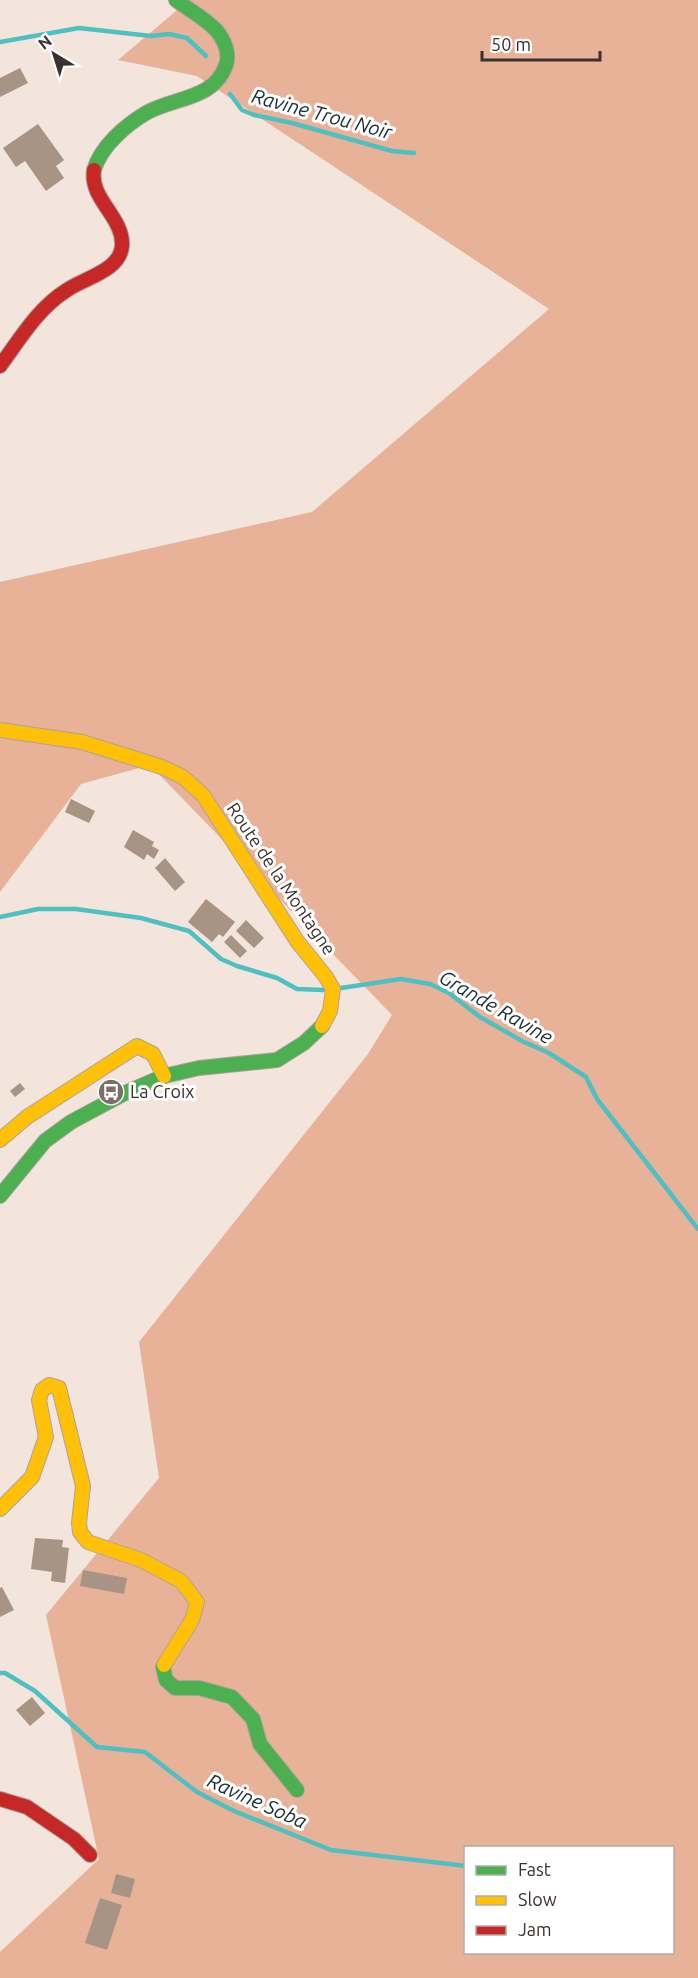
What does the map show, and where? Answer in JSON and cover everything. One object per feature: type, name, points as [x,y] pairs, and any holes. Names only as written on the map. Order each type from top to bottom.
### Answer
[{"type":"main road","points":[[0,366],[38,316],[67,289],[106,268],[119,258],[123,247],[121,230],[96,189],[92,174],[97,160],[118,135],[147,112],[198,95],[216,84],[225,72],[229,57],[226,46],[217,31],[176,0]]},
{"type":"main road","name":"Route de la Montagne","points":[[0,730],[82,742],[162,767],[183,777],[203,795],[297,940],[333,989],[330,1011],[322,1027],[304,1043],[277,1060],[199,1068],[164,1076],[127,1092],[70,1122],[45,1141],[0,1196]]},
{"type":"main road","points":[[0,1140],[27,1116],[131,1048],[137,1046],[153,1054],[164,1076]]},
{"type":"main road","points":[[0,1509],[32,1477],[46,1437],[39,1400],[42,1390],[49,1385],[59,1389],[83,1486],[80,1532],[88,1542],[141,1560],[181,1581],[197,1602],[192,1620],[163,1667],[166,1680],[175,1688],[200,1688],[232,1697],[253,1719],[260,1744],[297,1790]]},
{"type":"main road","points":[[0,1799],[27,1807],[74,1839],[90,1855]]},
{"type":"shaded area","points":[[189,0],[698,0],[698,1978],[0,1978],[0,1952],[99,1859],[46,1615],[159,1478],[139,1342],[368,1054],[392,1015],[150,765],[81,784],[0,892],[0,582],[312,512],[549,309],[197,76],[118,60]]},
{"type":"building","points":[[20,68],[28,83],[0,97],[0,78]]},
{"type":"building","points":[[38,124],[64,160],[56,166],[64,178],[46,191],[25,161],[16,167],[3,148]]},
{"type":"building","points":[[71,799],[95,811],[89,823],[65,812]]},
{"type":"building","points":[[133,830],[154,842],[152,846],[159,850],[154,859],[147,854],[144,860],[124,847]]},
{"type":"building","points":[[165,858],[185,882],[175,891],[155,868]]},
{"type":"building","points":[[206,899],[235,922],[223,937],[219,934],[212,942],[188,922]]},
{"type":"building","points":[[246,920],[264,938],[254,948],[236,931]]},
{"type":"building","points":[[231,935],[247,951],[240,958],[224,942]]},
{"type":"building","points":[[20,1083],[25,1089],[15,1097],[10,1091]]},
{"type":"building","points":[[35,1538],[63,1540],[62,1547],[69,1548],[65,1583],[51,1581],[52,1572],[31,1569]]},
{"type":"building","points":[[83,1570],[127,1578],[124,1594],[80,1586]]},
{"type":"building","points":[[2,1587],[14,1610],[0,1617],[0,1588]]},
{"type":"building","points":[[32,1697],[45,1713],[30,1726],[16,1710]]},
{"type":"building","points":[[116,1874],[135,1879],[130,1898],[111,1893]]},
{"type":"building","points":[[100,1898],[122,1905],[107,1950],[85,1943]]},
{"type":"waterway","name":"Ravine Trou Noir","points":[[0,42],[79,28],[151,36],[169,34],[187,38],[206,56]]},
{"type":"waterway","name":"Ravine Trou Noir","points":[[230,94],[242,110],[254,115],[292,123],[392,151],[414,153]]},
{"type":"waterway","name":"Grande Ravine","points":[[0,917],[38,909],[76,909],[141,918],[189,931],[221,959],[237,966],[277,978],[297,989],[323,990]]},
{"type":"waterway","name":"Grande Ravine","points":[[341,988],[401,979],[430,984],[449,993],[480,1017],[522,1041],[549,1053],[586,1077],[597,1099],[698,1229]]},
{"type":"waterway","name":"Ravine Soba","points":[[0,1673],[5,1673],[35,1691],[97,1747],[145,1752],[197,1792],[234,1811],[331,1850],[464,1866]]},
{"type":"traffic: fast","points":[[94,170],[108,145],[130,124],[157,108],[203,91],[220,76],[226,65],[226,47],[217,31],[176,0]]},
{"type":"traffic: fast","points":[[0,1196],[45,1141],[71,1122],[127,1092],[164,1076],[199,1068],[277,1060],[304,1043],[322,1026]]},
{"type":"traffic: fast","points":[[164,1665],[166,1680],[175,1688],[199,1688],[232,1697],[253,1719],[260,1744],[297,1790]]},
{"type":"traffic: slow","points":[[0,730],[82,742],[162,767],[183,777],[203,795],[297,941],[333,989],[330,1011],[322,1026]]},
{"type":"traffic: slow","points":[[0,1140],[27,1117],[137,1046],[153,1054],[164,1076]]},
{"type":"traffic: slow","points":[[0,1509],[32,1477],[46,1437],[39,1400],[42,1390],[49,1385],[59,1388],[83,1486],[80,1532],[88,1542],[141,1560],[181,1581],[197,1602],[192,1620],[164,1665]]},
{"type":"traffic: jam","points":[[0,366],[47,306],[67,290],[108,268],[120,255],[122,246],[118,226],[97,190],[94,170]]},
{"type":"traffic: jam","points":[[0,1799],[27,1807],[74,1839],[90,1855]]},
{"type":"place","name":"La Croix","points":[[111,1092]]}]
